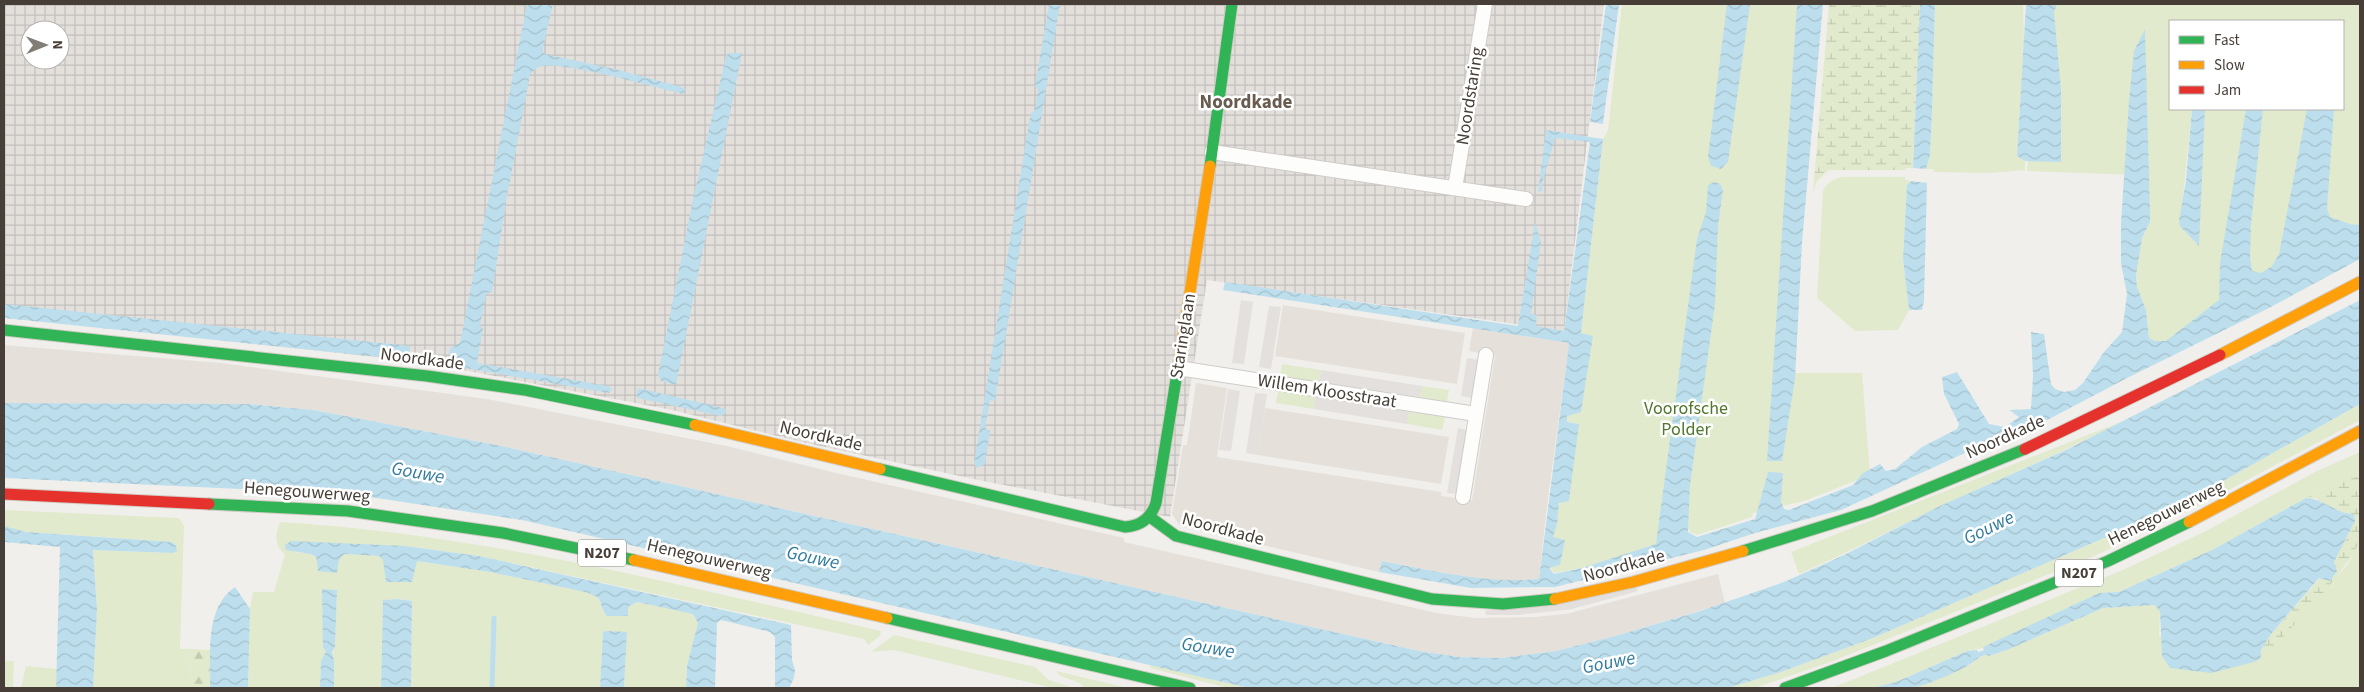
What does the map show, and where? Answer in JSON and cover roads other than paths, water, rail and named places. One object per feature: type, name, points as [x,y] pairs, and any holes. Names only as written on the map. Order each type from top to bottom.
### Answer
[{"type":"street","name":"Staringlaan","points":[[1150,517],[1156,503],[1178,368],[1212,152],[1232,4]]},
{"type":"street","name":"Noordstaring","points":[[1455,188],[1485,4]]},
{"type":"street","points":[[1212,152],[1526,199]]},
{"type":"street","name":"Noordkade","points":[[4,330],[427,376],[526,390],[709,428],[1125,527],[1140,525],[1150,517],[1176,536],[1432,599],[1466,605],[1503,606],[1578,597],[1806,534],[1898,501],[2010,455],[2122,404],[2360,282]]},
{"type":"street","points":[[1463,497],[1486,355]]},
{"type":"street","name":"Willem Kloosstraat","points":[[1178,368],[1476,414]]},
{"type":"street","name":"Henegouwerweg","points":[[1785,688],[1914,640],[2124,553],[2198,518],[2360,431]]},
{"type":"street","name":"Henegouwerweg","points":[[4,494],[348,511],[503,533],[659,565],[1190,688]]},
{"type":"water","points":[[527,4],[553,4],[543,47],[545,54],[619,70],[685,88],[684,94],[569,67],[540,67],[535,69],[530,75],[506,202],[492,292],[486,294],[480,326],[483,328],[477,363],[608,386],[612,389],[609,393],[453,366],[448,361],[450,348],[460,343]]},
{"type":"water","points":[[1049,4],[1060,4],[995,401],[990,400],[985,429],[990,431],[985,464],[977,468],[974,464],[1028,128],[1031,113],[1035,110],[1038,90],[1035,86]]},
{"type":"water","points":[[1606,4],[1619,4],[1603,124],[1590,122]]},
{"type":"water","points":[[1727,4],[1750,4],[1728,162],[1721,169],[1711,166],[1708,156]]},
{"type":"water","points":[[1797,4],[1823,4],[1802,243],[1795,379],[1782,461],[1767,461]]},
{"type":"water","points":[[1920,4],[1935,4],[1930,155],[1926,169],[1913,168]]},
{"type":"water","points":[[2026,4],[2057,4],[2054,12],[2061,90],[2061,162],[2025,161],[2017,156]]},
{"type":"water","points":[[2145,29],[2150,222],[2142,238],[2136,276],[2137,287],[2146,310],[2149,338],[2155,341],[2166,341],[2219,300],[2220,263],[2246,110],[2263,110],[2251,224],[2250,257],[2252,271],[2261,273],[2272,266],[2279,254],[2307,110],[2334,110],[2327,209],[2330,217],[2350,224],[2360,225],[2360,259],[2267,309],[2129,377],[2032,428],[1969,451],[1841,510],[1755,533],[1704,550],[1555,587],[1471,588],[1379,572],[1382,561],[1480,578],[1499,580],[1539,579],[1569,343],[1223,290],[1225,282],[1518,326],[1535,222],[1541,242],[1531,314],[1537,315],[1536,326],[1564,331],[1590,142],[1555,138],[1543,180],[1542,191],[1538,192],[1546,130],[1603,139],[1581,333],[1593,336],[1581,412],[1567,416],[1567,422],[1579,424],[1569,501],[1559,503],[1557,524],[1553,537],[1565,540],[1560,565],[1549,568],[1554,574],[1582,568],[1656,544],[1697,239],[1706,212],[1708,185],[1714,182],[1720,184],[1723,190],[1718,226],[1715,304],[1690,485],[1688,532],[1697,537],[1755,519],[1768,472],[1783,473],[1781,502],[1784,509],[1789,510],[1853,485],[1863,473],[1880,464],[1886,471],[1895,469],[1922,447],[1957,429],[1959,424],[1944,394],[1942,377],[1957,372],[1989,424],[2005,427],[2019,417],[2009,410],[2031,409],[2033,376],[2031,332],[2044,334],[2051,384],[2055,389],[2064,392],[2075,390],[2083,383],[2104,352],[2122,332],[2127,294],[2121,263],[2121,223],[2134,51]]},
{"type":"water","points":[[729,53],[742,53],[676,385],[661,381],[658,375],[693,199],[726,56]]},
{"type":"water","points":[[2192,110],[2205,110],[2199,246],[2180,226],[2179,221],[2186,180]]},
{"type":"water","points":[[1912,181],[1927,183],[1924,301],[1922,310],[1909,310],[1903,259],[1907,185]]},
{"type":"water","name":"Gouwe","points":[[2360,300],[2360,404],[2195,497],[2134,525],[1873,638],[1781,672],[1728,688],[1249,688],[522,520],[350,494],[4,478],[4,403],[249,404],[313,410],[501,446],[1419,651],[1459,657],[1501,658],[1556,651],[1615,636],[1700,611],[1784,582],[1844,555],[1940,506],[2068,449]]},
{"type":"water","points":[[4,304],[410,346],[409,360],[4,318]]},
{"type":"water","points":[[638,388],[723,408],[727,411],[721,416],[638,398],[636,395]]},
{"type":"water","points":[[2306,498],[2318,500],[2341,512],[2354,514],[2355,521],[2334,562],[2337,571],[2330,581],[2319,578],[2271,634],[2260,652],[2261,658],[2254,662],[2211,673],[2170,668],[2162,656],[2160,612],[2155,605],[2103,608],[2007,650],[1989,656],[1985,654],[1983,647],[2099,593],[2119,592],[2214,549]]},
{"type":"water","points":[[4,526],[26,532],[172,542],[176,546],[177,551],[173,553],[93,550],[97,610],[93,688],[56,688],[60,547],[4,542]]},
{"type":"water","points":[[291,541],[405,546],[479,556],[791,625],[794,678],[789,688],[775,688],[775,637],[770,632],[721,620],[717,623],[715,688],[686,688],[687,665],[698,623],[693,614],[637,602],[628,607],[628,616],[607,616],[599,599],[585,592],[490,572],[417,561],[412,582],[386,582],[383,560],[379,556],[344,554],[339,560],[337,573],[318,571],[316,557],[311,554],[286,550],[285,545]]},
{"type":"water","points":[[235,587],[250,609],[248,688],[210,688],[210,647],[214,619],[218,607],[225,596]]},
{"type":"water","points":[[322,589],[337,590],[335,647],[332,652],[334,688],[320,688],[321,661],[326,651],[323,648]]},
{"type":"water","points":[[398,599],[412,601],[411,688],[381,688],[383,600]]},
{"type":"water","points":[[603,632],[627,632],[624,688],[600,688]]},
{"type":"water","points":[[1977,650],[1980,656],[1969,665],[1926,684],[1906,689],[1872,688],[1896,682],[1967,651]]},
{"type":"waterway","points":[[492,688],[494,618]]},
{"type":"waterway","points":[[1973,657],[1991,650]]},
{"type":"district","name":"Noordkade","points":[[1246,102]]},
{"type":"park label","name":"Voorofsche Polder","points":[[1686,418]]}]
